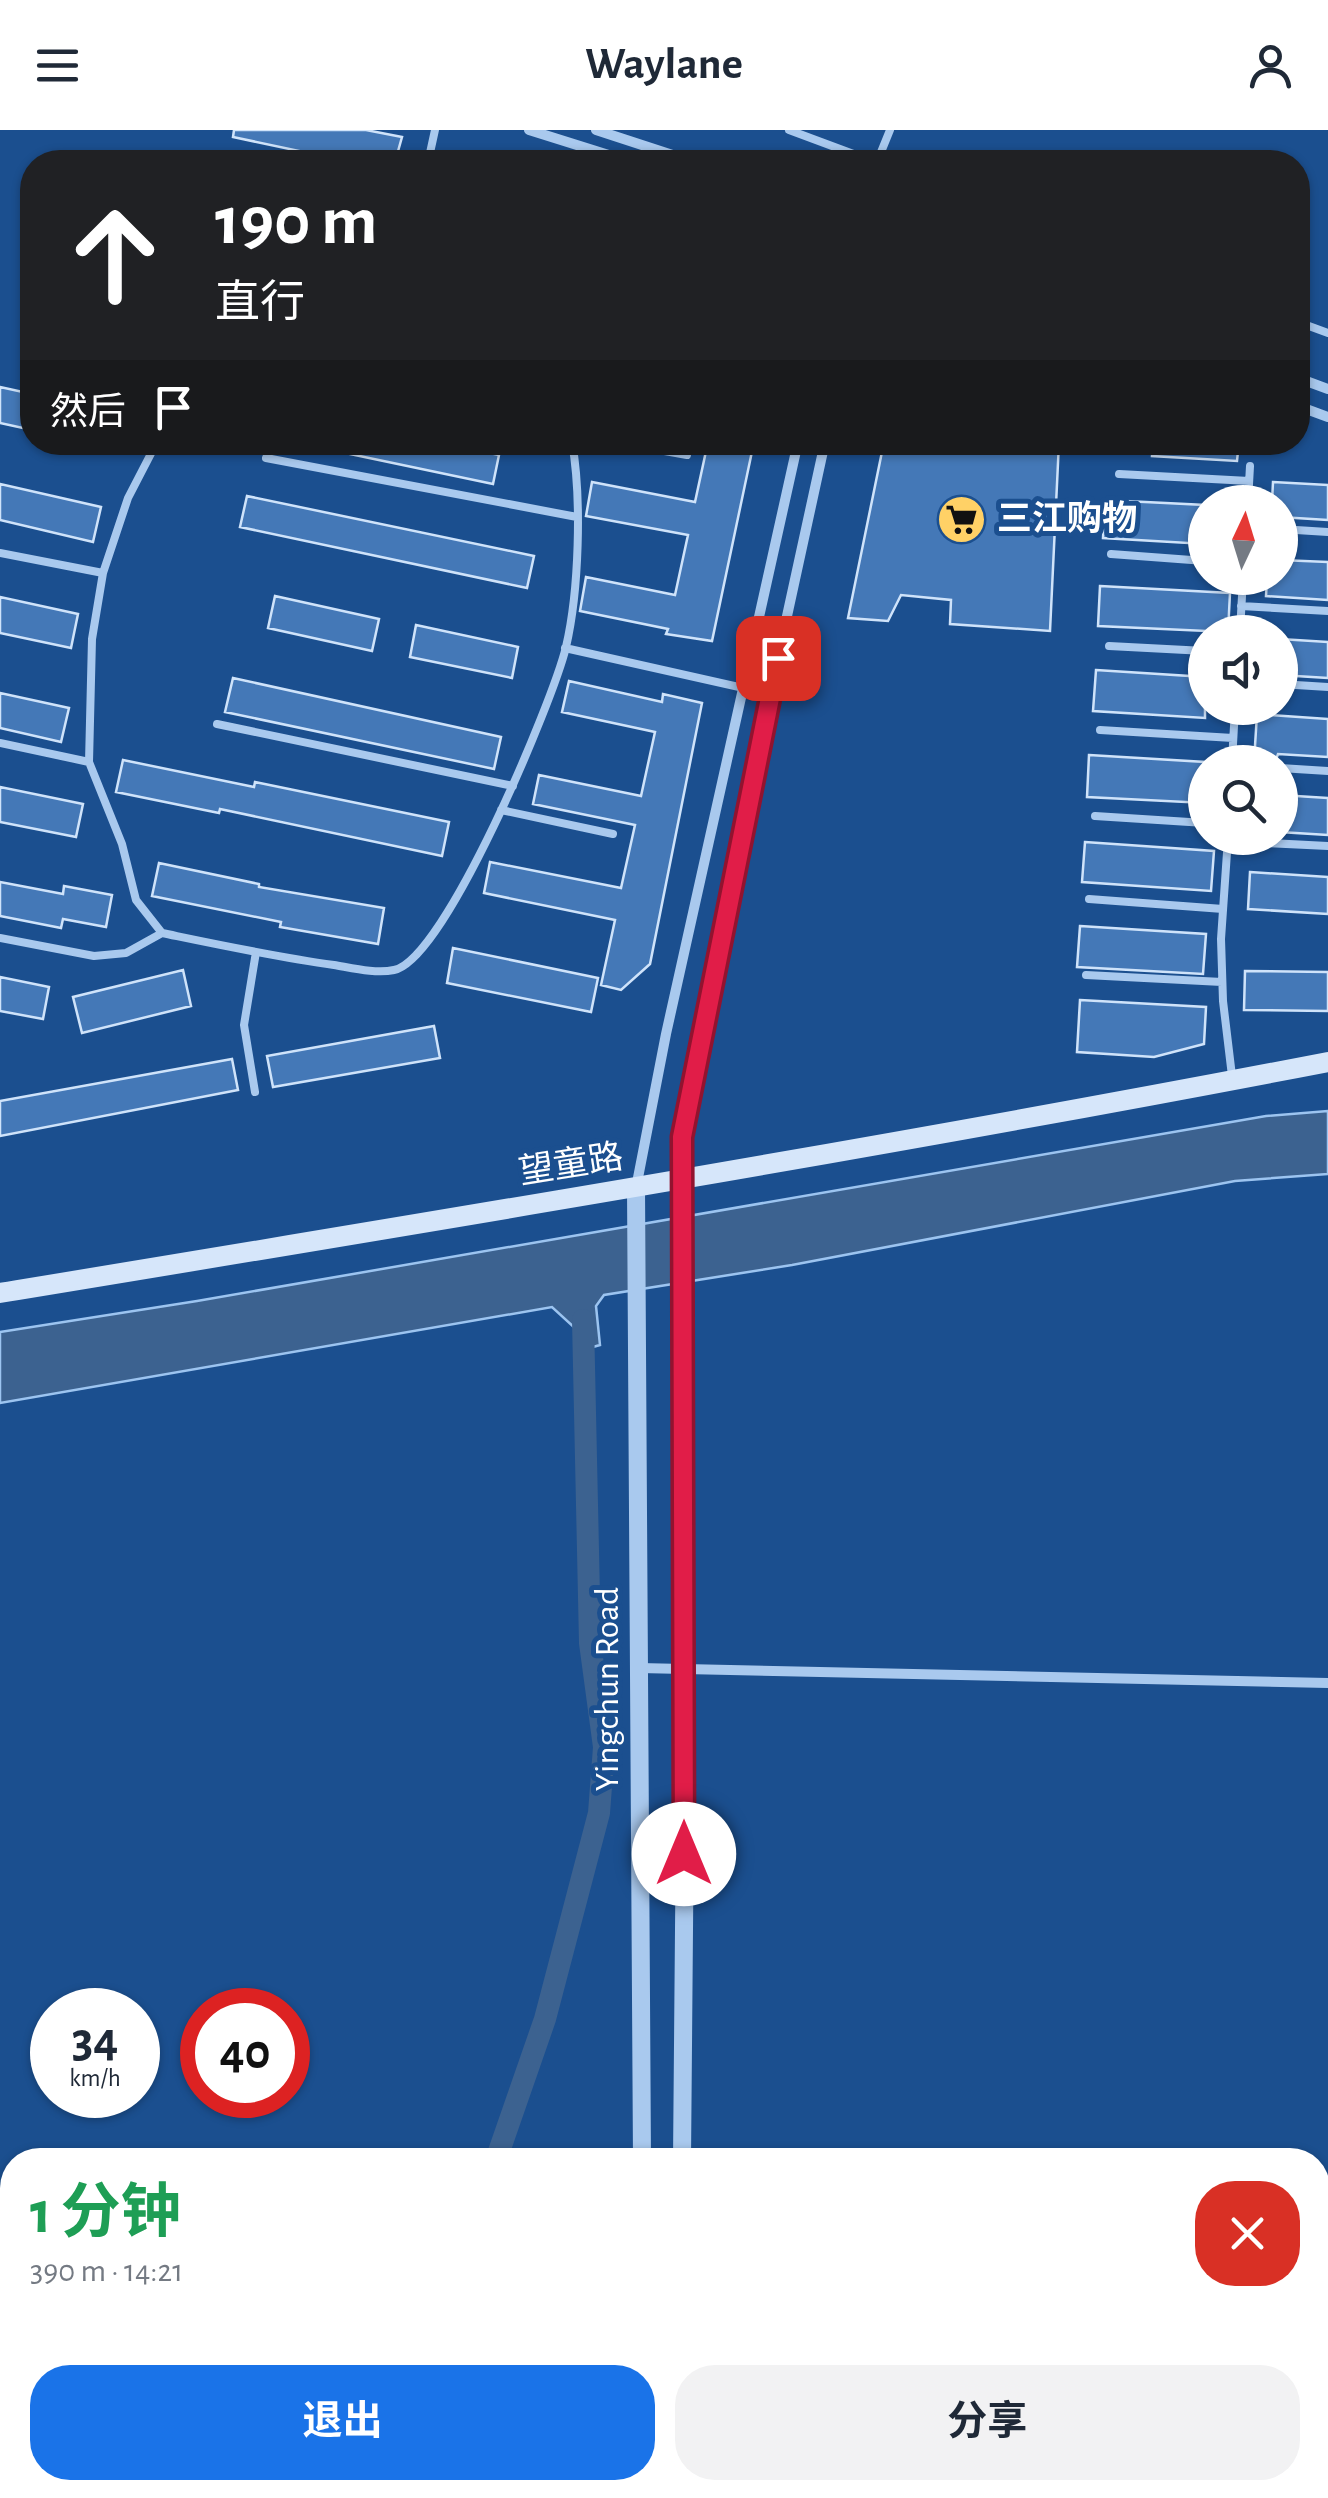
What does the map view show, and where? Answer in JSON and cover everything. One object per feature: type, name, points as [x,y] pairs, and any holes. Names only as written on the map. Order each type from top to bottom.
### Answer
[{"type":"main road","name":"望童路","points":[[0,1293],[682,1180],[1328,1062]]},
{"type":"street","points":[[529,130],[593,150]]},
{"type":"street","points":[[596,130],[657,150]]},
{"type":"street","points":[[636,1188],[666,1034],[795,455]]},
{"type":"street","points":[[682,2148],[686,1672],[682,1137],[770,694],[823,455]]},
{"type":"street","name":"Yingchun Road","points":[[636,1188],[642,2148]]},
{"type":"street","points":[[639,1668],[686,1672],[1328,1682]]},
{"type":"lane","points":[[788,130],[843,150]]},
{"type":"lane","points":[[151,455],[128,498],[104,572],[92,639],[89,762],[122,844],[136,900],[162,933],[366,970],[397,970],[421,952],[438,928],[513,786],[565,648],[577,517],[573,455]]},
{"type":"lane","points":[[681,455],[686,456]]},
{"type":"lane","points":[[266,458],[577,517]]},
{"type":"lane","points":[[1249,485],[1250,466]]},
{"type":"lane","points":[[1120,474],[1249,480]]},
{"type":"lane","points":[[1298,530],[1328,532]]},
{"type":"lane","points":[[0,553],[104,572]]},
{"type":"lane","points":[[1110,554],[1188,560]]},
{"type":"lane","points":[[1241,615],[1242,595]]},
{"type":"lane","points":[[1242,606],[1328,611]]},
{"type":"lane","points":[[1109,646],[1188,650]]},
{"type":"lane","points":[[565,648],[770,694]]},
{"type":"lane","points":[[1298,685],[1328,687]]},
{"type":"lane","points":[[217,724],[513,786]]},
{"type":"lane","points":[[1233,745],[1234,725]]},
{"type":"lane","points":[[1100,730],[1234,738]]},
{"type":"lane","points":[[0,743],[89,762]]},
{"type":"lane","points":[[1298,769],[1328,771]]},
{"type":"lane","points":[[502,810],[613,834]]},
{"type":"lane","points":[[1095,816],[1188,823]]},
{"type":"lane","points":[[1298,844],[1328,846]]},
{"type":"lane","points":[[1227,855],[1222,982],[1233,1080]]},
{"type":"lane","points":[[1089,899],[1223,909]]},
{"type":"lane","points":[[0,938],[94,956],[126,953],[162,933]]},
{"type":"lane","points":[[255,1092],[244,1025],[256,952]]},
{"type":"lane","points":[[1086,975],[1222,982]]},
{"type":"water","points":[[1328,1111],[1328,1174],[1235,1181],[792,1265],[604,1295],[596,1306],[600,1345],[575,1352],[576,1329],[552,1307],[0,1403],[0,1332],[1266,1116]]},
{"type":"building","points":[[234,130],[366,130],[402,137],[398,150],[294,150],[233,137]]},
{"type":"building","points":[[0,387],[20,391],[20,427],[0,423]]},
{"type":"building","points":[[355,455],[499,455],[493,484]]},
{"type":"building","points":[[705,455],[751,455],[712,641],[666,634],[668,629],[580,611],[586,577],[675,595],[688,535],[586,516],[592,482],[695,502]]},
{"type":"building","name":"三江购物","points":[[881,455],[1058,455],[1050,631],[950,624],[951,600],[901,595],[888,621],[848,618]]},
{"type":"building","points":[[1152,455],[1238,455],[1237,461]]},
{"type":"building","points":[[1273,482],[1328,485],[1328,520],[1298,518],[1298,485]]},
{"type":"building","points":[[0,484],[101,507],[93,542],[0,520]]},
{"type":"building","points":[[247,496],[534,556],[527,588],[240,527]]},
{"type":"building","points":[[1105,500],[1188,504],[1188,543],[1103,538]]},
{"type":"building","points":[[1298,561],[1328,562],[1328,600],[1266,596],[1298,595]]},
{"type":"building","points":[[1100,586],[1230,595],[1229,615],[1188,615],[1188,630],[1098,626]]},
{"type":"building","points":[[275,596],[379,619],[372,651],[268,628]]},
{"type":"building","points":[[0,597],[78,614],[71,648],[0,633]]},
{"type":"building","points":[[416,625],[518,647],[512,678],[410,657]]},
{"type":"building","points":[[1298,640],[1328,642],[1328,678],[1298,676]]},
{"type":"building","points":[[1096,670],[1188,676],[1188,717],[1093,711]]},
{"type":"building","points":[[233,678],[501,737],[494,769],[225,712]]},
{"type":"building","points":[[569,681],[662,702],[663,694],[702,703],[650,964],[621,990],[601,985],[615,920],[484,893],[490,862],[621,888],[635,825],[533,804],[539,775],[641,796],[655,732],[562,712]]},
{"type":"building","points":[[0,693],[69,708],[61,742],[0,728]]},
{"type":"building","points":[[1298,717],[1328,719],[1328,757],[1298,755],[1298,745],[1255,745],[1256,725],[1298,725]]},
{"type":"building","points":[[1089,755],[1188,761],[1188,802],[1087,797]]},
{"type":"building","points":[[123,760],[254,787],[255,782],[449,822],[442,856],[220,809],[219,813],[116,792]]},
{"type":"building","points":[[0,787],[83,804],[76,837],[0,822]]},
{"type":"building","points":[[1298,796],[1328,798],[1328,835],[1298,833]]},
{"type":"building","points":[[1085,842],[1188,849],[1188,855],[1214,855],[1211,891],[1082,882]]},
{"type":"building","points":[[159,863],[259,887],[384,908],[378,944],[280,927],[281,922],[152,896]]},
{"type":"building","points":[[1250,872],[1328,877],[1328,914],[1248,909]]},
{"type":"building","points":[[0,882],[63,894],[64,886],[112,895],[106,927],[63,919],[61,928],[0,916]]},
{"type":"building","points":[[1080,926],[1206,934],[1203,974],[1077,967]]},
{"type":"building","points":[[453,948],[598,978],[591,1012],[447,983]]},
{"type":"building","points":[[183,970],[191,1006],[82,1033],[73,997]]},
{"type":"building","points":[[1245,971],[1328,972],[1328,1011],[1244,1010]]},
{"type":"building","points":[[0,977],[49,987],[43,1019],[0,1011]]},
{"type":"building","points":[[1080,1000],[1206,1007],[1204,1044],[1154,1057],[1077,1052]]},
{"type":"building","points":[[434,1026],[440,1058],[273,1087],[267,1056]]},
{"type":"building","points":[[232,1059],[238,1090],[0,1136],[0,1101]]},
{"type":"waterway","points":[[500,2148],[545,2019],[599,1813],[604,1747],[590,1643],[583,1320]]},
{"type":"place","name":"三江购物","points":[[962,519]]},
{"type":"route","points":[[684,1854],[682,1137],[778,658]]}]
